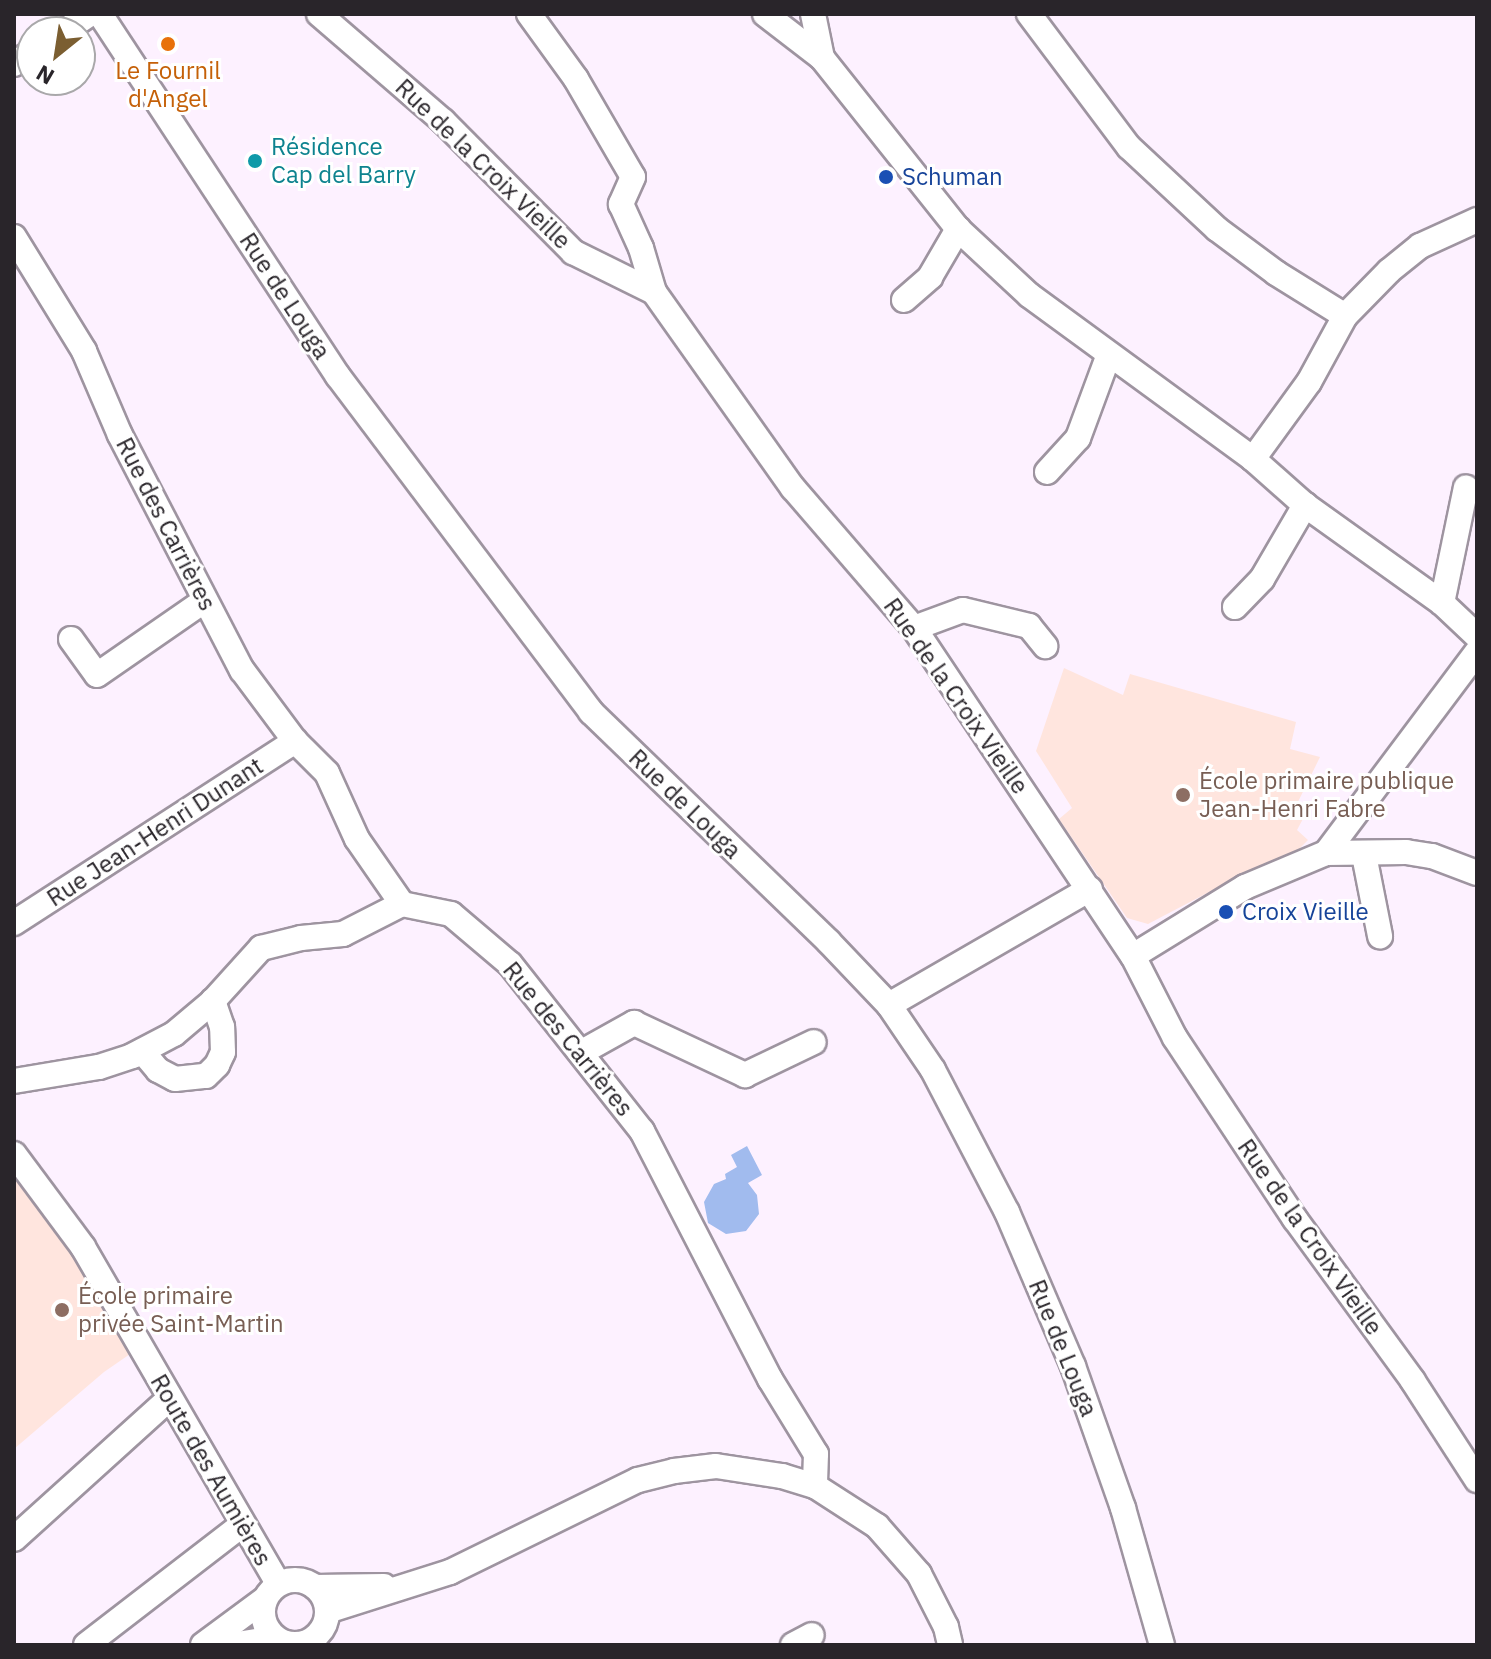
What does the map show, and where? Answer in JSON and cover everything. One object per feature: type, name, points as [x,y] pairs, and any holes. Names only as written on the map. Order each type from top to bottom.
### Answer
[{"type":"street","name":"Rue de Louga","points":[[100,14],[338,376],[591,712],[828,941],[889,1005],[933,1070],[1007,1212],[1073,1366],[1123,1508],[1162,1645]]},
{"type":"street","name":"Rue de la Croix Vieille","points":[[319,14],[443,121],[573,252],[654,292],[793,488],[914,628],[1133,956],[1175,1038],[1295,1219],[1413,1381],[1477,1480]]},
{"type":"street","points":[[529,14],[576,79],[633,177],[621,204],[641,248],[654,292]]},
{"type":"street","points":[[765,14],[822,58],[958,229],[1029,295],[1108,357],[1253,459],[1305,505],[1442,603],[1477,636]]},
{"type":"street","points":[[813,14],[822,58]]},
{"type":"street","points":[[1029,14],[1129,147],[1217,229],[1345,316]]},
{"type":"street","points":[[1253,459],[1309,382],[1345,316],[1389,271],[1420,246],[1477,220]]},
{"type":"street","points":[[904,300],[930,277],[958,229]]},
{"type":"street","name":"Rue des Carrières","points":[[14,237],[84,351],[120,435],[242,670],[295,741],[327,773],[357,839],[402,904],[451,914],[510,964],[642,1131],[770,1379],[816,1454],[815,1486]]},
{"type":"street","points":[[1047,472],[1078,438],[1108,357]]},
{"type":"street","points":[[1442,603],[1466,487]]},
{"type":"street","points":[[1235,607],[1262,579],[1305,505]]},
{"type":"street","points":[[71,639],[97,675],[204,601]]},
{"type":"street","points":[[914,628],[963,610],[1029,626],[1045,646]]},
{"type":"street","points":[[1326,853],[1477,652]]},
{"type":"street","name":"Rue Jean-Henri Dunant","points":[[14,923],[295,741]]},
{"type":"street","points":[[1133,956],[1235,893],[1326,853],[1364,855],[1406,852],[1432,856],[1477,873]]},
{"type":"street","points":[[1364,855],[1380,936]]},
{"type":"street","points":[[889,1005],[1090,889]]},
{"type":"street","points":[[14,1081],[99,1067],[142,1051],[174,1034],[213,1001],[261,948],[301,938],[343,934],[402,904]]},
{"type":"street","points":[[142,1051],[158,1070],[175,1079],[206,1076],[217,1065],[223,1052],[222,1027],[213,1001]]},
{"type":"street","points":[[582,1052],[634,1023],[745,1075],[814,1042]]},
{"type":"street","name":"Route des Aumières","points":[[14,1154],[83,1247],[242,1525],[271,1592]]},
{"type":"street","points":[[14,1539],[170,1398]]},
{"type":"street","points":[[327,1611],[450,1572],[638,1480],[674,1471],[716,1466],[782,1476],[815,1486],[877,1526],[919,1574],[946,1627],[950,1645]]},
{"type":"street","points":[[86,1645],[242,1525]]},
{"type":"street","points":[[203,1645],[271,1592],[297,1579],[315,1587],[406,1585]]},
{"type":"street","points":[[231,1645],[275,1638],[292,1644],[311,1643],[323,1628],[327,1611],[326,1602],[315,1587]]},
{"type":"street","points":[[271,1592],[263,1620],[275,1638]]},
{"type":"shaded area","name":"École primaire publique Jean-Henri Fabre","points":[[1064,668],[1123,695],[1130,674],[1296,722],[1290,749],[1320,757],[1294,810],[1305,815],[1297,830],[1308,840],[1294,854],[1253,869],[1148,924],[1127,918],[1059,819],[1072,808],[1036,751]]},
{"type":"shaded area","name":"École primaire privée Saint-Martin","points":[[14,1169],[76,1250],[133,1352],[104,1372],[14,1449]]},
{"type":"water","points":[[747,1146],[762,1175],[748,1183],[757,1195],[759,1214],[746,1231],[726,1234],[708,1223],[704,1202],[714,1184],[726,1179],[725,1174],[737,1167],[731,1155]]},
{"type":"place","name":"Le Fournil d'Angel","points":[[168,44]]},
{"type":"place","name":"Résidence Cap del Barry","points":[[255,161]]},
{"type":"place","name":"Schuman","points":[[886,177]]},
{"type":"place","name":"École primaire publique Jean-Henri Fabre","points":[[1183,795]]},
{"type":"place","name":"Croix Vieille","points":[[1226,912]]},
{"type":"place","name":"École primaire privée Saint-Martin","points":[[62,1310]]}]
